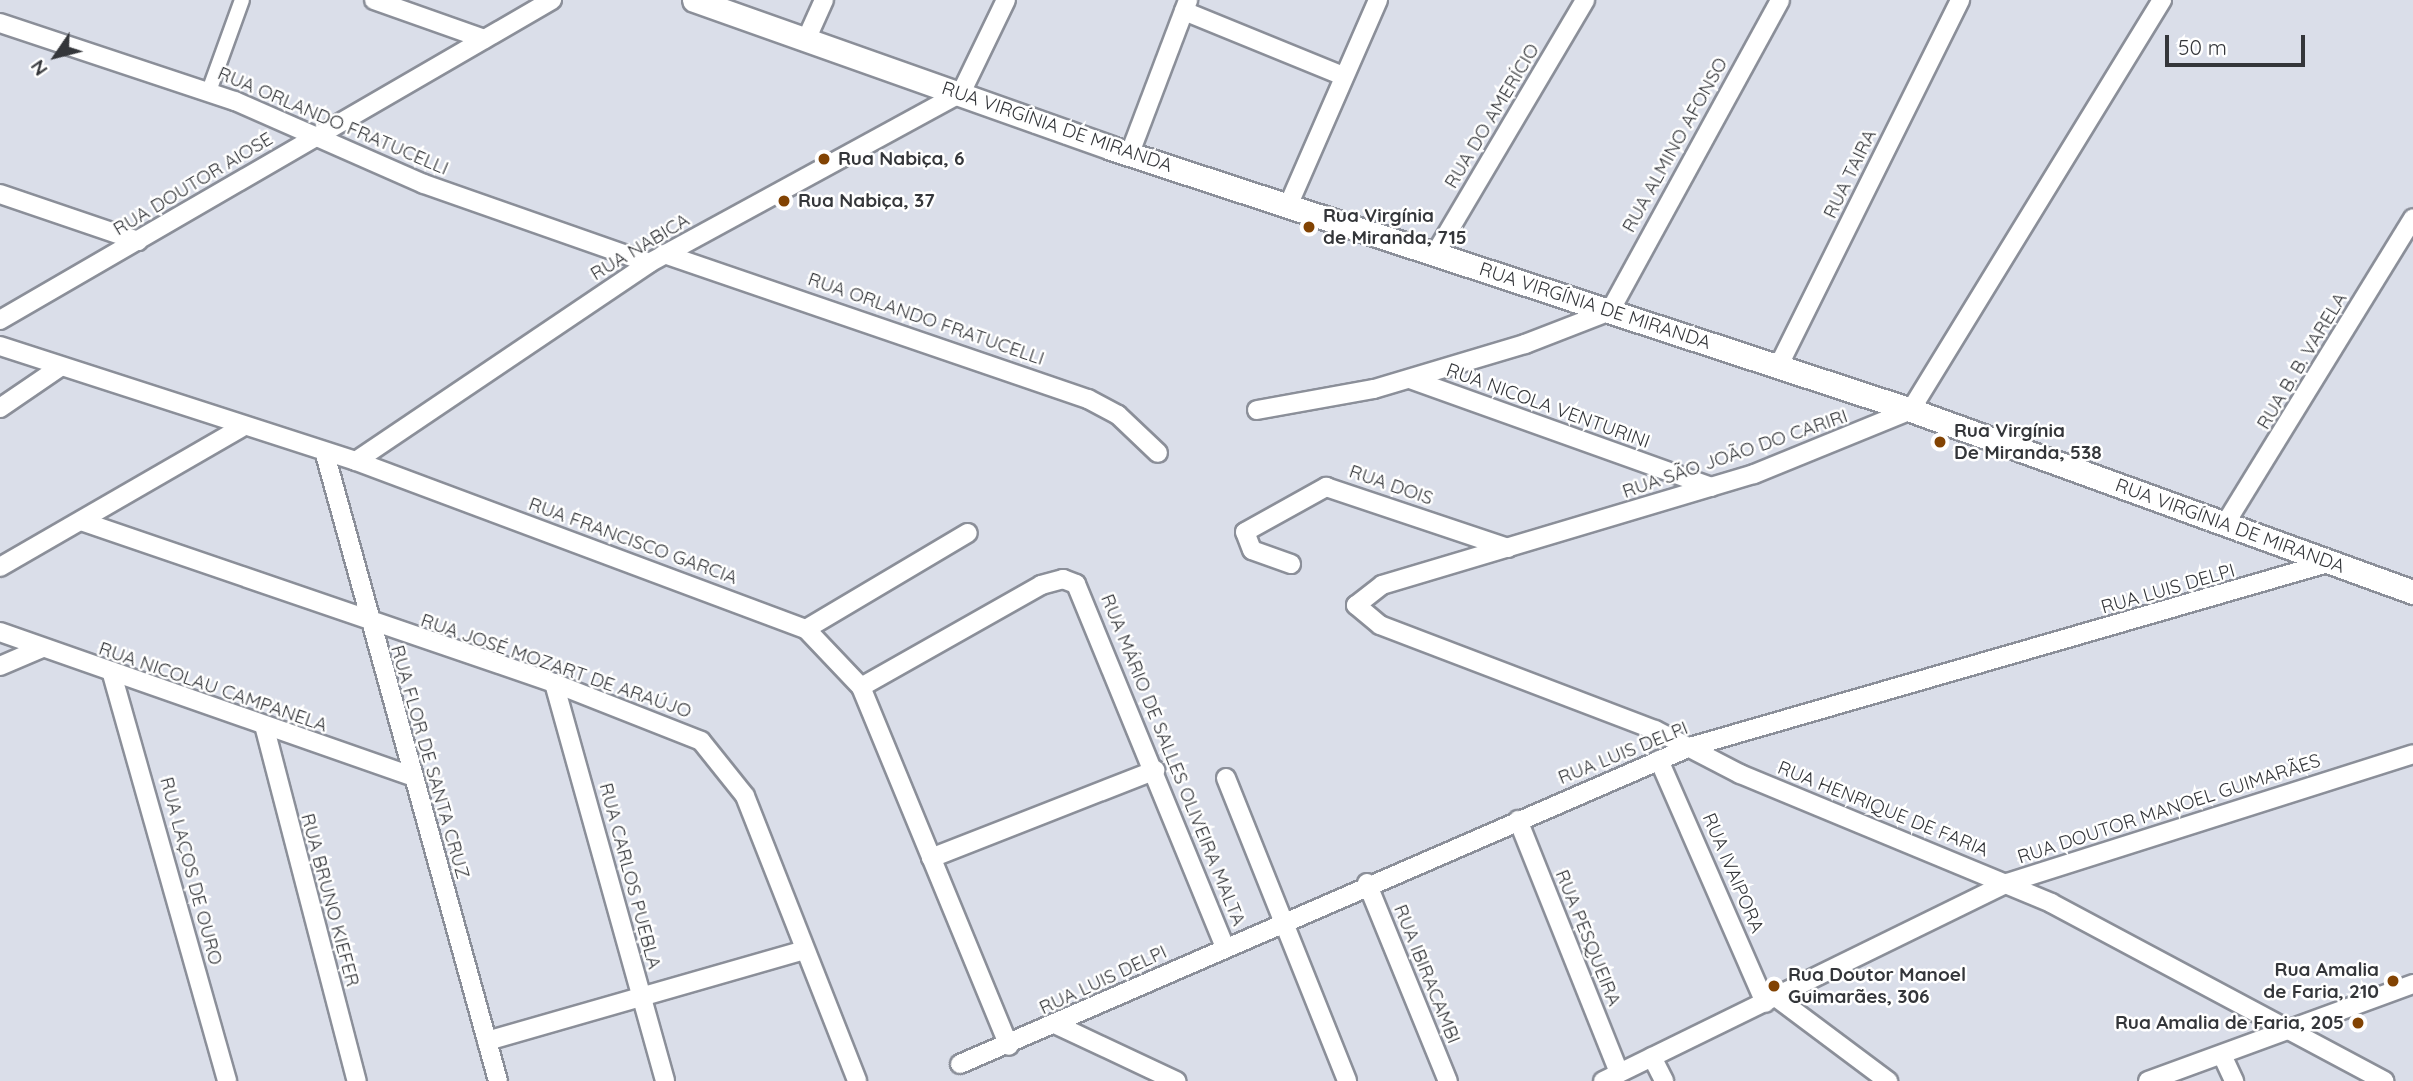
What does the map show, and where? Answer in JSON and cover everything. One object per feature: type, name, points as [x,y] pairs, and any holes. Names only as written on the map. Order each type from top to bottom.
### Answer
[{"type":"street","points":[[209,91],[242,0]]},
{"type":"street","points":[[374,0],[484,39]]},
{"type":"street","name":"RUA DOUTOR AIOSE","points":[[0,320],[552,0]]},
{"type":"street","name":"RUA VIRGÍNIA DE MIRANDA","points":[[694,0],[1130,153],[1911,410],[2413,592]]},
{"type":"street","points":[[806,40],[824,0]]},
{"type":"street","points":[[961,93],[1006,0]]},
{"type":"street","points":[[1288,206],[1378,0]]},
{"type":"street","name":"RUA DO AMERÍCIO","points":[[1436,254],[1585,0]]},
{"type":"street","name":"RUA ALMINO AFONSO","points":[[1609,311],[1780,0]]},
{"type":"street","name":"RUA TAIRA","points":[[1778,367],[1960,0]]},
{"type":"street","points":[[1911,410],[2162,0]]},
{"type":"street","points":[[1130,153],[1186,5],[1343,76]]},
{"type":"street","name":"RUA ORLANDO FRATUCELLI","points":[[0,23],[209,91],[314,137],[538,227],[657,258],[1088,399],[1118,415],[1158,453]]},
{"type":"street","name":"RUA NABICA","points":[[356,461],[657,258],[961,93]]},
{"type":"street","points":[[0,194],[138,241]]},
{"type":"street","name":"RUA B. B. VARELA","points":[[2225,524],[2413,218]]},
{"type":"street","points":[[1257,410],[1410,379],[1609,311]]},
{"type":"street","name":"RUA FRANCISCO GARCIA","points":[[0,346],[241,428],[356,461],[806,629],[861,687],[1009,1046]]},
{"type":"street","points":[[0,408],[60,368]]},
{"type":"street","name":"RUA NICOLA VENTURINI","points":[[1410,379],[1711,487]]},
{"type":"street","name":"RUA SÃO JOÃO DO CARIRI","points":[[1356,604],[1382,585],[1711,487],[1843,442],[1911,410]]},
{"type":"street","points":[[0,567],[241,428]]},
{"type":"street","name":"RUA FLOR DE SANTA CRUZ","points":[[325,454],[368,621],[498,1081]]},
{"type":"street","name":"RUA DOIS","points":[[1291,564],[1252,550],[1247,528],[1326,487],[1508,548]]},
{"type":"street","name":"RUA JOSÉ MOZART DE ARAÚJO","points":[[81,521],[681,729],[719,758],[745,796],[857,1081]]},
{"type":"street","points":[[806,629],[968,533]]},
{"type":"street","name":"RUA LUIS DELPI","points":[[960,1064],[1057,1025],[1367,883],[1690,747],[2331,562]]},
{"type":"street","name":"RUA MÁRIO DE SALLES OLIVEIRA MALTA","points":[[861,687],[1041,585],[1070,580],[1083,593],[1225,947]]},
{"type":"street","name":"RUA HENRIQUE DE FARIA","points":[[1356,604],[1380,625],[1690,747],[2007,883],[2291,1028],[2384,1081]]},
{"type":"street","name":"RUA NICOLAU CAMPANELA","points":[[0,632],[265,729],[413,777]]},
{"type":"street","points":[[0,666],[42,648]]},
{"type":"street","name":"RUA LAÇOS DE OURO","points":[[112,674],[227,1081]]},
{"type":"street","name":"RUA CARLOS PUEBLA","points":[[554,683],[665,1081]]},
{"type":"street","name":"RUA BRUNO KIEFER","points":[[265,729],[358,1081]]},
{"type":"street","name":"RUA DOUTOR MANOEL GUIMARÃES","points":[[1611,1077],[1771,1001],[2007,883],[2413,754]]},
{"type":"street","name":"RUA IVAIPORA","points":[[1659,761],[1771,1001]]},
{"type":"street","points":[[931,858],[1155,769]]},
{"type":"street","points":[[1226,778],[1280,921],[1347,1081]]},
{"type":"street","name":"RUA PESQUEIRA","points":[[1518,820],[1611,1077]]},
{"type":"street","name":"RUA IBIRACAMBI","points":[[1367,883],[1448,1081]]},
{"type":"street","points":[[487,1041],[804,950]]},
{"type":"street","points":[[2148,1081],[2413,984]]},
{"type":"street","points":[[1771,1001],[1870,1077],[1888,1081]]},
{"type":"street","points":[[1057,1025],[1176,1081]]},
{"type":"street","points":[[2222,1055],[2234,1081]]},
{"type":"street","points":[[1652,1057],[1664,1081]]},
{"type":"place","name":"Rua Nabiça, 6","points":[[824,159]]},
{"type":"place","name":"Rua Nabiça, 37","points":[[784,201]]},
{"type":"place","name":"Rua Virgínia de Miranda, 715","points":[[1309,227]]},
{"type":"place","name":"Rua Virgínia De Miranda, 538","points":[[1940,442]]},
{"type":"place","name":"Rua Amalia de Faria, 210","points":[[2393,981]]},
{"type":"place","name":"Rua Doutor Manoel Guimarães, 306","points":[[1774,986]]},
{"type":"place","name":"Rua Amalia de Faria, 205","points":[[2358,1023]]}]
